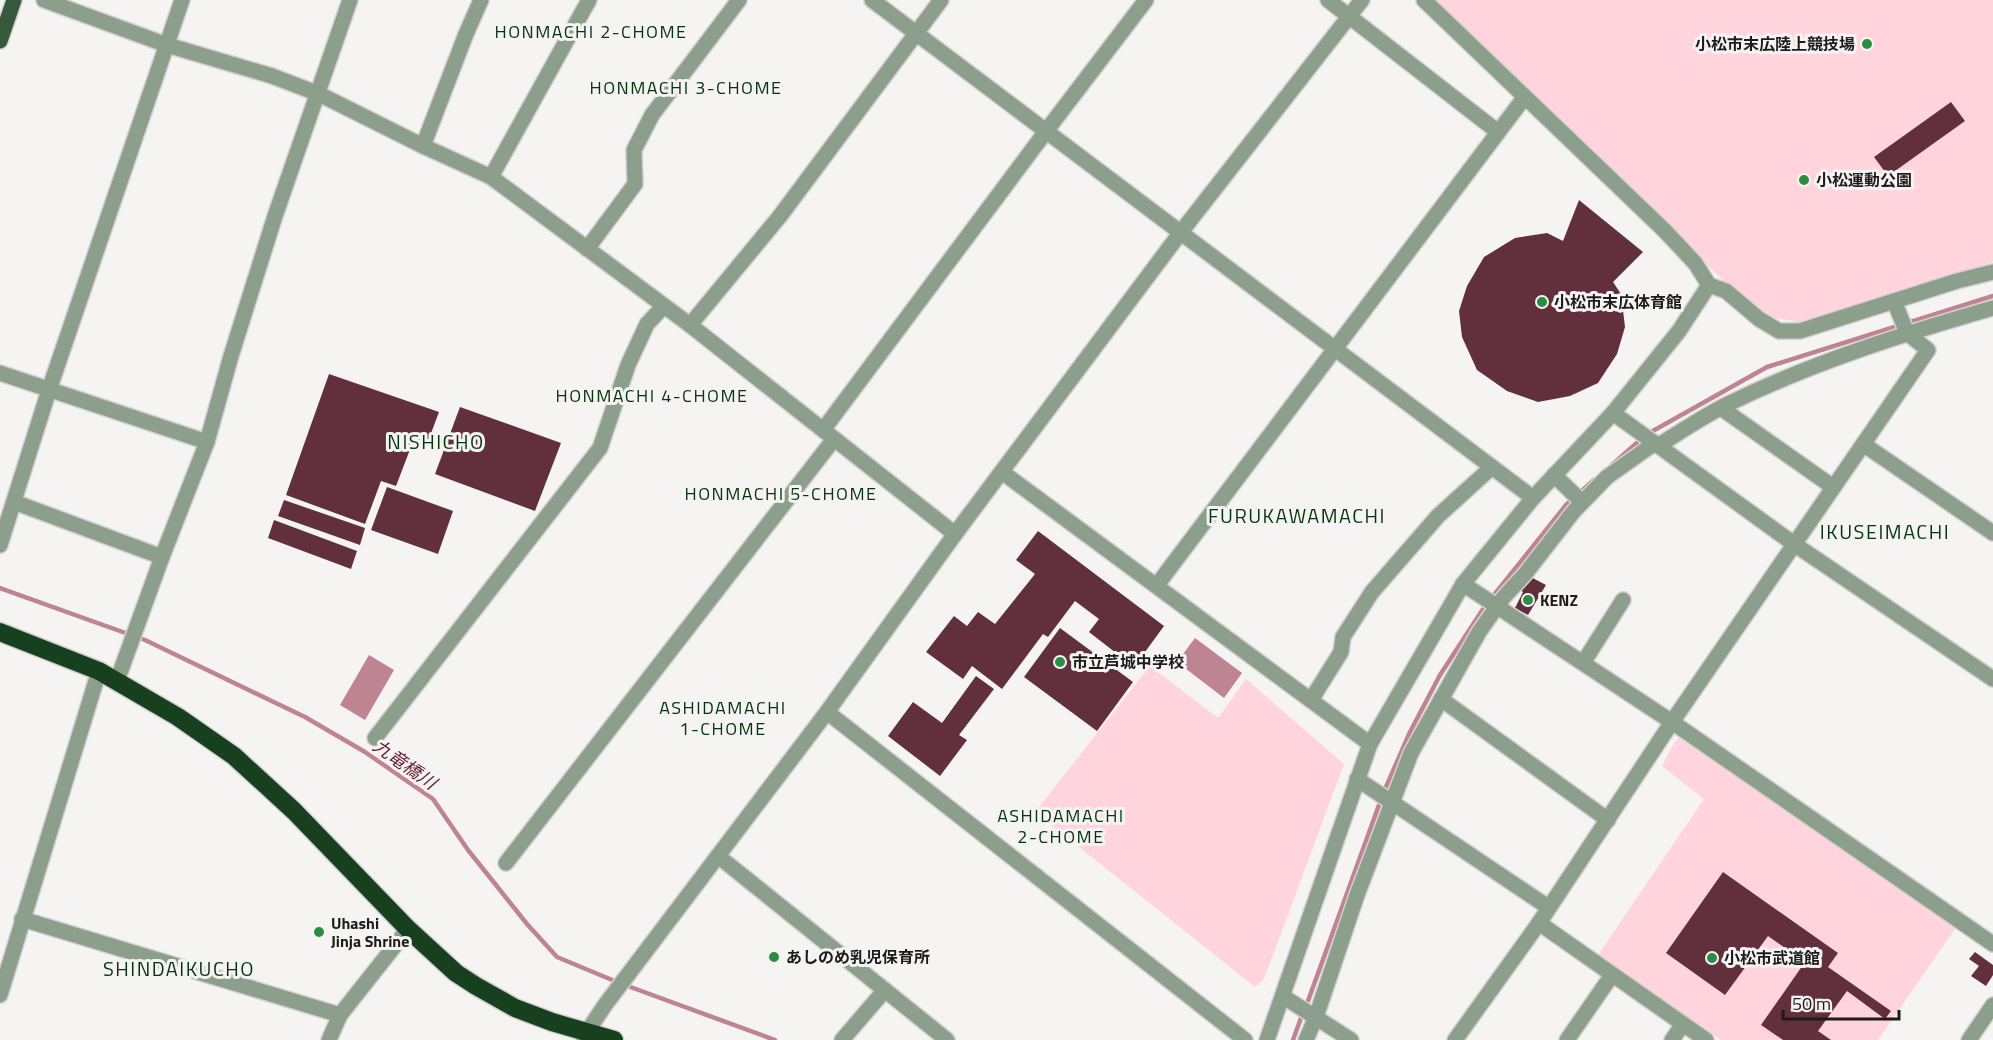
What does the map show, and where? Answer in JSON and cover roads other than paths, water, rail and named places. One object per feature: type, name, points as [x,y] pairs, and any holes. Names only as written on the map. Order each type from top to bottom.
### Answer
[{"type":"highway","points":[[0,632],[99,671],[178,717],[234,756],[294,811],[408,929],[456,973],[494,997],[552,1022],[586,1036],[614,1040]]},
{"type":"main road","points":[[0,41],[14,0]]},
{"type":"street","points":[[44,0],[167,45],[272,76],[319,94],[491,177],[690,325],[956,534]]},
{"type":"street","points":[[0,545],[8,509],[182,0]]},
{"type":"street","points":[[117,681],[207,442],[275,216],[350,0]]},
{"type":"street","points":[[423,146],[481,0]]},
{"type":"street","points":[[491,177],[589,0]]},
{"type":"street","points":[[587,249],[635,184],[634,150],[652,116],[740,0]]},
{"type":"street","points":[[872,0],[1533,498]]},
{"type":"street","points":[[690,325],[780,216],[941,0]]},
{"type":"street","points":[[506,863],[828,434],[1047,130],[1146,0]]},
{"type":"street","points":[[1328,0],[1498,132]]},
{"type":"street","points":[[586,1036],[614,993],[827,712],[956,534],[1181,232],[1362,0]]},
{"type":"street","points":[[1424,0],[1665,231],[1695,263],[1709,285],[1726,291],[1760,319],[1779,331],[1800,331],[1897,308],[1993,272]]},
{"type":"street","points":[[1157,585],[1524,98]]},
{"type":"street","points":[[1267,1040],[1284,997],[1370,744],[1463,584],[1533,498],[1613,412],[1679,331],[1709,285]]},
{"type":"street","points":[[375,738],[600,448],[627,365],[647,324],[663,307]]},
{"type":"street","points":[[1463,1037],[1672,722],[1928,350],[1907,333],[1897,308]]},
{"type":"street","points":[[1306,1040],[1316,1017],[1357,895],[1411,753],[1479,632],[1497,606],[1582,502],[1607,477],[1657,444],[1721,408],[1808,368],[1907,333],[1993,308]]},
{"type":"street","points":[[0,374],[207,442]]},
{"type":"street","points":[[1721,408],[1833,487]]},
{"type":"street","points":[[1613,412],[1794,544],[1993,679]]},
{"type":"street","points":[[1863,444],[1993,533]]},
{"type":"street","points":[[1311,700],[1341,652],[1343,637],[1371,592],[1438,516],[1492,467]]},
{"type":"street","points":[[1002,472],[1370,744]]},
{"type":"street","points":[[1554,475],[1582,502]]},
{"type":"street","points":[[8,509],[162,557]]},
{"type":"street","points":[[1463,584],[1672,722],[1993,944]]},
{"type":"street","points":[[1582,663],[1623,600]]},
{"type":"street","points":[[0,995],[99,671]]},
{"type":"street","points":[[1441,699],[1608,820]]},
{"type":"street","points":[[827,712],[1245,1040]]},
{"type":"street","points":[[1357,779],[1548,907]]},
{"type":"street","points":[[718,856],[947,1040]]},
{"type":"street","points":[[22,920],[340,1015]]},
{"type":"street","points":[[1539,923],[1706,1040]]},
{"type":"street","points":[[329,1040],[340,1015],[408,929]]},
{"type":"street","points":[[1567,1040],[1612,975]]},
{"type":"street","points":[[842,1040],[885,990]]},
{"type":"street","points":[[1284,997],[1351,1040]]},
{"type":"street","points":[[1969,1040],[1993,1005]]},
{"type":"street","points":[[1672,1040],[1683,1024]]},
{"type":"waterway","points":[[1651,432],[1767,367],[1993,296]]},
{"type":"waterway","points":[[1612,465],[1639,441]]},
{"type":"waterway","points":[[1494,595],[1566,505],[1594,480]]},
{"type":"waterway","name":"九竜橋川","points":[[0,588],[145,640],[305,717],[365,752],[433,799],[468,850],[527,924],[557,957],[617,982]]},
{"type":"waterway","points":[[1386,787],[1410,732],[1440,675],[1485,606]]},
{"type":"waterway","points":[[1308,1001],[1379,805]]},
{"type":"waterway","name":"九竜橋川","points":[[625,985],[775,1040]]},
{"type":"waterway","points":[[1293,1040],[1301,1018]]},
{"type":"place","name":"小松市末広陸上競技場","points":[[1867,44]]},
{"type":"place","name":"小松運動公園","points":[[1804,180]]},
{"type":"place","name":"小松市末広体育館","points":[[1542,302]]},
{"type":"place","name":"KENZ","points":[[1528,600]]},
{"type":"place","name":"市立芦城中学校","points":[[1060,662]]},
{"type":"place","name":"Uhashi Jinja Shrine","points":[[319,932]]},
{"type":"place","name":"あしのめ乳児保育所","points":[[774,957]]},
{"type":"place","name":"小松市武道館","points":[[1712,958]]},
{"type":"district","name":"HONMACHI 2-CHOME","points":[[591,31]]},
{"type":"district","name":"HONMACHI 3-CHOME","points":[[686,87]]},
{"type":"district","name":"HONMACHI 4-CHOME","points":[[652,395]]},
{"type":"district","name":"NISHICHO","points":[[436,441]]},
{"type":"district","name":"HONMACHI 5-CHOME","points":[[781,493]]},
{"type":"district","name":"FURUKAWAMACHI","points":[[1297,515]]},
{"type":"district","name":"IKUSEIMACHI","points":[[1885,531]]},
{"type":"district","name":"ASHIDAMACHI 1-CHOME","points":[[723,717]]},
{"type":"district","name":"ASHIDAMACHI 2-CHOME","points":[[1061,825]]},
{"type":"district","name":"SHINDAIKUCHO","points":[[179,968]]}]
